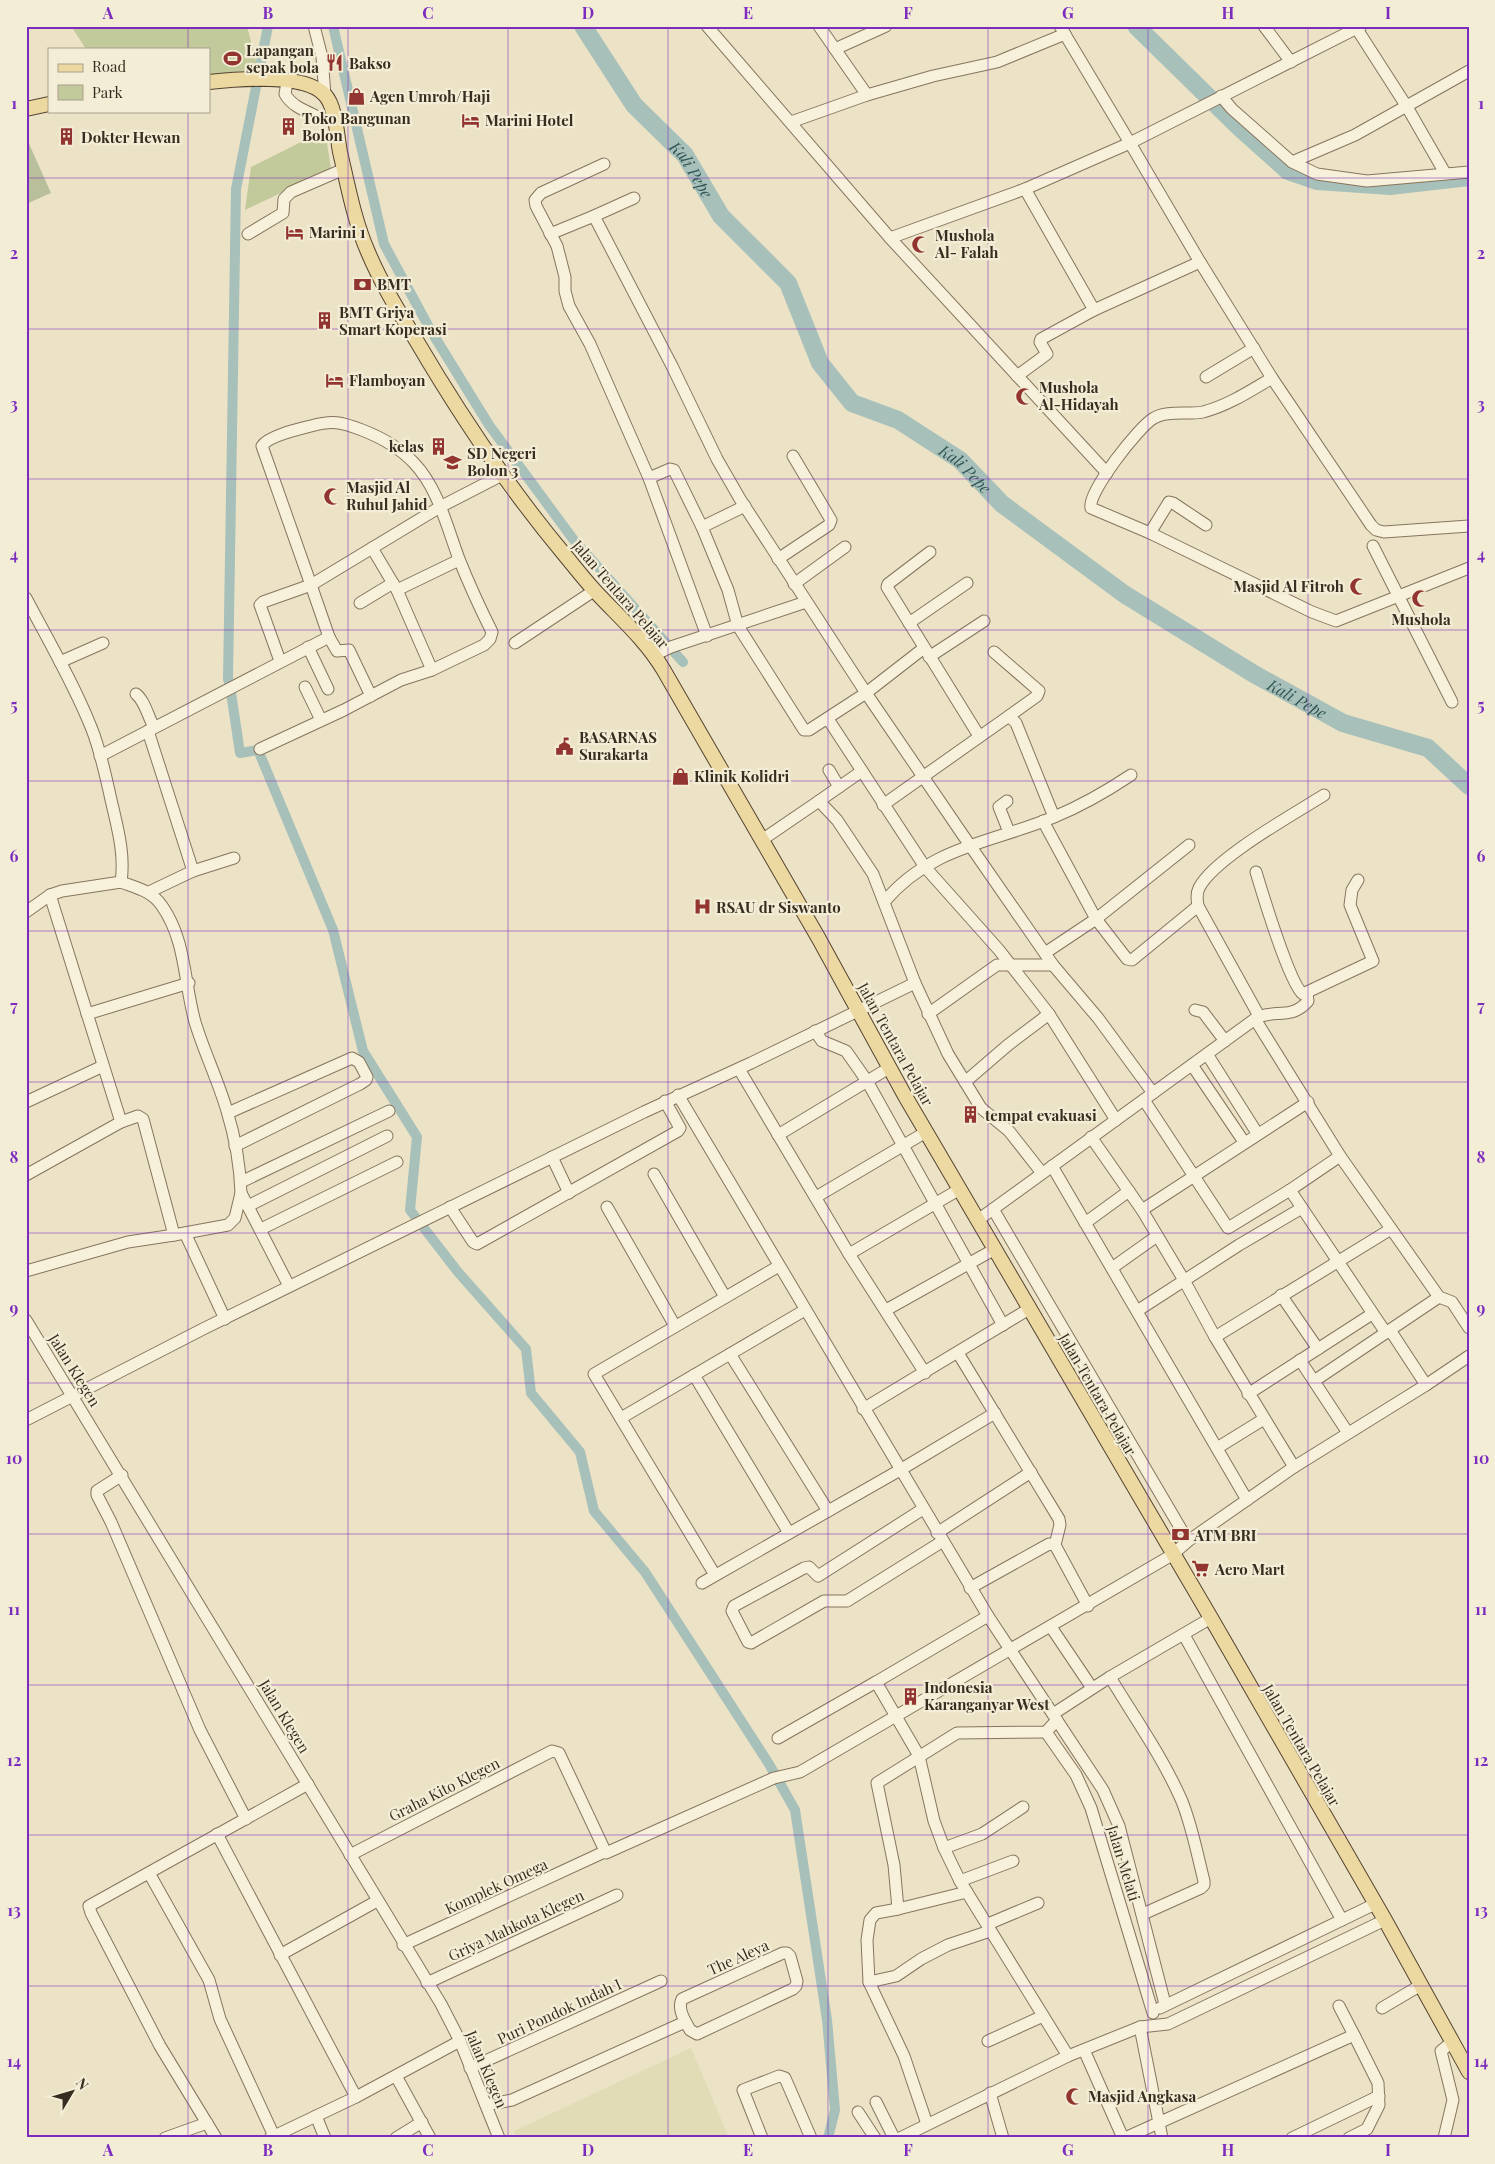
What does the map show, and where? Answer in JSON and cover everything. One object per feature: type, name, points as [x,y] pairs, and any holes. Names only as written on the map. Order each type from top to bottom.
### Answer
[{"type":"main road","points":[[210,82],[250,78],[310,84],[325,95]]},
{"type":"main road","name":"Jalan Tentara Pelajar","points":[[325,95],[332,108],[344,169],[360,234],[378,273],[426,359],[502,475],[595,590],[664,650],[762,840],[859,1010],[889,1068],[1162,1538],[1211,1618],[1385,1920],[1469,2072]]},
{"type":"main road","points":[[26,109],[48,104]]},
{"type":"street","points":[[314,26],[322,57],[325,95]]},
{"type":"street","points":[[707,26],[792,122],[890,238],[1107,473]]},
{"type":"street","points":[[819,26],[867,95]]},
{"type":"street","points":[[836,49],[886,26]]},
{"type":"street","points":[[1264,26],[1291,62]]},
{"type":"street","points":[[890,238],[1025,189],[1130,143],[1358,27],[1445,173]]},
{"type":"street","points":[[792,122],[867,95],[933,76],[997,62],[1063,30],[1200,262],[1272,378],[1371,525],[1376,530],[1384,532],[1469,526]]},
{"type":"street","points":[[1292,162],[1355,135],[1469,71]]},
{"type":"street","points":[[287,82],[285,94],[287,98],[297,107],[314,115]]},
{"type":"street","points":[[1217,98],[1292,162],[1325,176],[1358,180],[1469,172]]},
{"type":"street","points":[[604,164],[546,190],[535,200],[536,206],[557,246],[565,277],[565,291],[569,306],[590,344],[649,478],[707,636]]},
{"type":"street","points":[[248,234],[284,213],[284,199],[290,192],[344,169]]},
{"type":"street","points":[[1025,189],[1094,310]]},
{"type":"street","points":[[550,234],[634,198]]},
{"type":"street","points":[[594,216],[672,366],[717,459],[778,559],[866,693],[1048,958],[1098,1018],[1148,1096],[1194,1176],[1238,1246]]},
{"type":"street","points":[[1016,376],[1047,354],[1040,342],[1041,339],[1094,310],[1200,262]]},
{"type":"street","points":[[1206,376],[1254,348]]},
{"type":"street","points":[[1272,378],[1219,408],[1153,418],[1107,473],[1092,499],[1092,508],[1150,533],[1330,620],[1341,620],[1469,568]]},
{"type":"street","points":[[260,749],[372,696],[401,680],[432,670],[484,645],[492,637],[492,632],[460,560],[440,506],[428,482],[409,458],[369,433],[347,424],[334,421],[326,422],[266,441],[262,448],[329,637],[337,651],[349,650],[372,696]]},
{"type":"street","points":[[778,559],[829,524],[831,520],[793,456]]},
{"type":"street","points":[[649,478],[670,469],[674,470],[702,527],[728,590],[738,626],[803,729],[809,730],[927,653],[984,622]]},
{"type":"street","points":[[280,661],[260,605],[311,585],[440,506],[502,475]]},
{"type":"street","points":[[1150,533],[1169,502],[1206,525]]},
{"type":"street","points":[[702,527],[745,506]]},
{"type":"street","points":[[1373,546],[1452,702]]},
{"type":"street","points":[[794,584],[845,547]]},
{"type":"street","points":[[372,548],[395,586],[432,670]]},
{"type":"street","points":[[930,552],[887,585],[979,736]]},
{"type":"street","points":[[360,603],[395,586],[460,560]]},
{"type":"street","points":[[909,623],[967,583]]},
{"type":"street","points":[[515,643],[595,590]]},
{"type":"street","points":[[26,598],[60,662],[91,727],[100,756],[121,846],[123,869],[121,882]]},
{"type":"street","points":[[664,650],[806,602]]},
{"type":"street","points":[[100,756],[329,637]]},
{"type":"street","points":[[60,662],[102,643]]},
{"type":"street","points":[[308,647],[328,689]]},
{"type":"street","points":[[884,805],[1037,696],[1039,691],[994,652]]},
{"type":"street","points":[[305,687],[321,720]]},
{"type":"street","points":[[136,694],[142,698],[193,871]]},
{"type":"street","points":[[1010,716],[1016,723],[1048,819],[1096,919],[1127,960],[1130,961],[1198,906]]},
{"type":"street","points":[[828,718],[925,867],[1006,960],[1049,1014],[1116,1120]]},
{"type":"street","points":[[829,770],[839,787]]},
{"type":"street","points":[[762,840],[862,771]]},
{"type":"street","points":[[890,895],[925,867],[969,844],[1048,819],[1131,775]]},
{"type":"street","points":[[1324,795],[1213,870],[1197,893],[1198,906],[1255,1012],[1340,1156],[1439,1297],[1452,1302],[1469,1328]]},
{"type":"street","points":[[819,801],[837,820],[873,874],[890,895],[915,983],[940,1039],[965,1082],[981,1108],[1009,1131],[1047,1169],[1085,1223],[1247,1500]]},
{"type":"street","points":[[1007,801],[999,807],[1009,832]]},
{"type":"street","points":[[928,1014],[1006,960],[1048,958],[1189,846]]},
{"type":"street","points":[[149,892],[193,871],[234,858]]},
{"type":"street","points":[[1256,872],[1268,913],[1297,987],[1301,993],[1307,994],[1373,961],[1350,905],[1352,890],[1358,880]]},
{"type":"street","points":[[26,912],[50,895],[73,888],[121,882],[149,892],[158,900],[167,913],[182,956],[195,1020],[228,1113],[241,1187],[248,1206],[290,1286]]},
{"type":"street","points":[[50,895],[121,1122]]},
{"type":"street","points":[[87,1014],[188,983]]},
{"type":"street","points":[[26,1420],[225,1318],[450,1207],[678,1095],[738,1069],[915,983]]},
{"type":"street","points":[[978,1220],[1207,1054],[1255,1012],[1290,1013],[1306,1004],[1308,1001],[1307,994]]},
{"type":"street","points":[[1195,1010],[1203,1012],[1224,1041]]},
{"type":"street","points":[[965,1082],[1008,1045],[1049,1014]]},
{"type":"street","points":[[815,1031],[822,1040],[846,1051],[867,1082],[1003,1325]]},
{"type":"street","points":[[1207,1054],[1257,1133]]},
{"type":"street","points":[[228,1113],[352,1058],[359,1062],[367,1077],[360,1084],[235,1146]]},
{"type":"street","points":[[1192,1065],[1244,1142]]},
{"type":"street","points":[[26,1102],[104,1066]]},
{"type":"street","points":[[778,1135],[889,1068]]},
{"type":"street","points":[[738,1069],[849,1254],[925,1373]]},
{"type":"street","points":[[678,1095],[970,1588],[1112,1807],[1143,1914],[1164,2004]]},
{"type":"street","points":[[450,1207],[473,1242],[477,1244],[678,1131],[680,1128],[666,1101]]},
{"type":"street","points":[[1142,1210],[1257,1133],[1308,1102]]},
{"type":"street","points":[[241,1187],[389,1112]]},
{"type":"street","points":[[26,1175],[121,1122],[138,1116],[143,1119],[179,1234],[225,1318]]},
{"type":"street","points":[[816,1197],[926,1132]]},
{"type":"street","points":[[248,1206],[387,1136]]},
{"type":"street","points":[[1091,1137],[1142,1210],[1248,1394],[1294,1467]]},
{"type":"street","points":[[1228,1228],[1290,1190],[1340,1156]]},
{"type":"street","points":[[552,1157],[569,1193]]},
{"type":"street","points":[[261,1230],[397,1162]]},
{"type":"street","points":[[654,1174],[726,1297]]},
{"type":"street","points":[[26,1271],[128,1242],[228,1226],[235,1218],[241,1187]]},
{"type":"street","points":[[849,1254],[960,1189]]},
{"type":"street","points":[[1290,1190],[1372,1314],[1388,1332],[1426,1385]]},
{"type":"street","points":[[1085,1223],[1129,1192]]},
{"type":"street","points":[[607,1207],[675,1326]]},
{"type":"street","points":[[993,1208],[1188,1541]]},
{"type":"street","points":[[1138,1311],[1238,1246],[1302,1208]]},
{"type":"street","points":[[1215,1338],[1281,1295],[1390,1229]]},
{"type":"street","points":[[1112,1268],[1157,1236]]},
{"type":"street","points":[[886,1310],[995,1248]]},
{"type":"street","points":[[716,1575],[596,1378],[595,1372],[779,1266]]},
{"type":"street","points":[[1281,1295],[1318,1349]]},
{"type":"street","points":[[1314,1381],[1439,1297]]},
{"type":"street","points":[[863,1409],[1030,1309]]},
{"type":"street","points":[[621,1418],[805,1310]]},
{"type":"street","points":[[1248,1394],[1372,1314]]},
{"type":"street","name":"Jalan Klegen","points":[[26,1320],[122,1475],[427,1982],[460,2042],[499,2138]]},
{"type":"street","points":[[958,1353],[1059,1519],[1060,1525],[1056,1545],[1088,1606]]},
{"type":"street","points":[[730,1354],[828,1511]]},
{"type":"street","points":[[897,1717],[1172,1555],[1188,1541],[1294,1467],[1469,1356]]},
{"type":"street","points":[[1300,1360],[1348,1433]]},
{"type":"street","points":[[694,1375],[789,1533]]},
{"type":"street","points":[[702,1582],[900,1470],[995,1413]]},
{"type":"street","points":[[1217,1448],[1264,1419]]},
{"type":"street","points":[[923,1509],[818,1576],[809,1567],[804,1568],[734,1606],[732,1611],[748,1642],[751,1643],[824,1601],[846,1600],[1032,1472]]},
{"type":"street","points":[[122,1475],[100,1487],[96,1491],[96,1495],[111,1522],[200,1730],[246,1819]]},
{"type":"street","points":[[1162,1538],[1180,1526]]},
{"type":"street","points":[[970,1588],[1049,1544],[1056,1545]]},
{"type":"street","points":[[778,1738],[988,1616]]},
{"type":"street","points":[[898,1909],[889,1832],[876,1785],[878,1781],[958,1733],[1046,1732],[1055,1717],[1092,1688],[1211,1618]]},
{"type":"street","points":[[1051,1627],[1092,1688]]},
{"type":"street","points":[[1184,1635],[1342,1920]]},
{"type":"street","points":[[1110,1677],[1158,1755],[1182,1801],[1204,1881],[1204,1885],[1201,1888],[1143,1914]]},
{"type":"street","points":[[876,1682],[919,1756],[934,1821],[960,1882],[1068,2056]]},
{"type":"street","name":"Graha Kito Klegen","points":[[350,1855],[552,1751],[559,1753],[606,1853],[779,1778],[800,1772],[897,1717]]},
{"type":"street","name":"Jalan Melati","points":[[1046,1732],[1076,1775],[1091,1808],[1153,2013]]},
{"type":"street","points":[[216,2138],[160,2046],[89,1910],[90,1906],[308,1784]]},
{"type":"street","points":[[944,1848],[990,1830],[1023,1807]]},
{"type":"street","points":[[217,1834],[356,2097]]},
{"type":"street","name":"Komplek Omega","points":[[403,1945],[602,1854]]},
{"type":"street","points":[[960,1882],[1013,1861]]},
{"type":"street","points":[[149,1873],[209,1980],[220,2019],[272,2137],[356,2097],[460,2042]]},
{"type":"street","points":[[927,2124],[904,2056],[869,1982],[868,1940],[870,1920],[876,1913],[967,1892]]},
{"type":"street","name":"Griya Mahkota Klegen","points":[[427,1982],[618,1895]]},
{"type":"street","points":[[280,1955],[377,1901]]},
{"type":"street","points":[[869,1982],[896,1976],[921,1959],[948,1945],[1038,1903]]},
{"type":"street","points":[[1162,2138],[1144,2026],[1153,2013],[1164,2004],[1375,1904]]},
{"type":"street","points":[[900,2138],[990,2093],[1033,2075],[1068,2056],[1144,2026],[1168,2024],[1385,1920]]},
{"type":"street","name":"The Aleya","points":[[783,1953],[788,1953],[790,1956],[797,1981],[793,1989],[697,2034],[690,2030],[685,2022],[680,2003],[686,1997],[783,1953]]},
{"type":"street","name":"Puri Pondok Indah I","points":[[470,2068],[661,1981]]},
{"type":"street","points":[[1382,2008],[1421,1985]]},
{"type":"street","points":[[1339,2006],[1378,2083],[1379,2096],[1379,2106],[1370,2126],[1349,2138]]},
{"type":"street","points":[[988,2041],[1043,2016]]},
{"type":"street","points":[[486,2104],[512,2100],[685,2022]]},
{"type":"street","points":[[1084,2050],[1124,2138],[1354,2035]]},
{"type":"street","points":[[1444,2138],[1453,2100],[1441,2050],[1452,2042]]},
{"type":"street","points":[[396,2076],[430,2138]]},
{"type":"street","points":[[762,2138],[743,2090],[779,2076],[784,2078],[811,2138]]},
{"type":"street","points":[[990,2093],[1003,2138]]},
{"type":"street","points":[[1292,2138],[1379,2096]]},
{"type":"street","points":[[876,2102],[894,2138]]},
{"type":"street","points":[[858,2112],[875,2138]]},
{"type":"street","points":[[316,2116],[325,2138]]},
{"type":"street","points":[[396,2138],[422,2122]]},
{"type":"street","points":[[165,2138],[207,2123]]},
{"type":"shaded area","points":[[691,2048],[729,2138],[517,2138],[514,2131]]},
{"type":"green space","name":"Lapangan sepak bola","points":[[71,26],[247,26],[258,69],[210,75],[210,48],[85,48]]},
{"type":"green space","points":[[325,130],[331,169],[245,210],[251,167]]},
{"type":"green space","points":[[26,137],[51,193],[26,204]]},
{"type":"waterway","points":[[268,26],[236,189],[228,679],[240,753],[258,750],[333,930],[363,1051],[417,1137],[410,1210],[458,1272],[526,1349],[531,1393],[580,1452],[594,1511],[645,1572],[769,1764],[795,1810],[827,2020],[835,2110],[828,2138]]},
{"type":"waterway","points":[[333,26],[384,244],[431,331],[489,425],[573,539],[683,662]]},
{"type":"waterway","name":"Kali Pepe","points":[[583,26],[634,105],[685,155],[721,216],[788,283],[820,363],[852,403],[898,420],[960,460],[1002,504],[1124,594],[1254,674],[1343,723],[1428,748],[1469,786]]},
{"type":"waterway","points":[[1136,26],[1240,128],[1288,171],[1317,181],[1390,186],[1469,177]]},
{"type":"place","name":"Lapangan sepak bola","points":[[232,59]]},
{"type":"place","name":"Bakso","points":[[335,63]]},
{"type":"place","name":"Agen Umroh/Haji","points":[[356,96]]},
{"type":"place","name":"Marini Hotel","points":[[471,120]]},
{"type":"place","name":"Toko Bangunan Bolon","points":[[288,127]]},
{"type":"place","name":"Dokter Hewan","points":[[67,137]]},
{"type":"place","name":"Marini 1","points":[[295,232]]},
{"type":"place","name":"Mushola Al- Falah","points":[[921,244]]},
{"type":"place","name":"BMT","points":[[363,284]]},
{"type":"place","name":"BMT Griya Smart Koperasi","points":[[325,321]]},
{"type":"place","name":"Flamboyan","points":[[335,380]]},
{"type":"place","name":"Mushola Al-Hidayah","points":[[1025,396]]},
{"type":"place","name":"kelas","points":[[438,446]]},
{"type":"place","name":"SD Negeri Bolon 3","points":[[453,462]]},
{"type":"place","name":"Masjid Al Ruhul Jahid","points":[[332,496]]},
{"type":"place","name":"Masjid Al Fitroh","points":[[1358,586]]},
{"type":"place","name":"Mushola","points":[[1421,598]]},
{"type":"place","name":"BASARNAS Surakarta","points":[[565,746]]},
{"type":"place","name":"Klinik Kolidri","points":[[680,776]]},
{"type":"place","name":"RSAU dr Siswanto","points":[[702,907]]},
{"type":"place","name":"tempat evakuasi","points":[[971,1115]]},
{"type":"place","name":"ATM BRI","points":[[1180,1535]]},
{"type":"place","name":"Aero Mart","points":[[1201,1569]]},
{"type":"place","name":"Indonesia Karanganyar West","points":[[910,1696]]},
{"type":"place","name":"Masjid Angkasa","points":[[1074,2096]]}]
